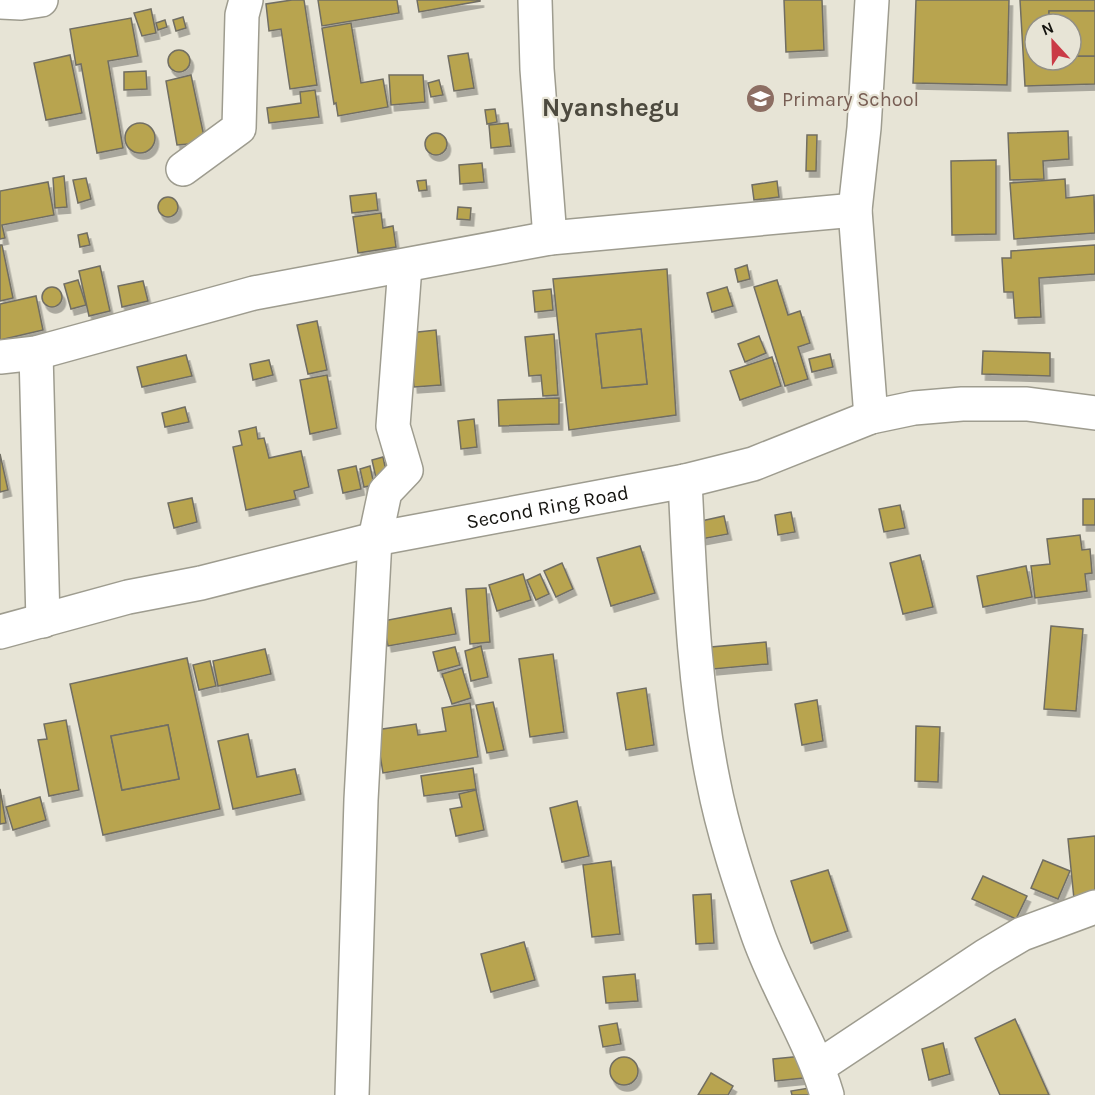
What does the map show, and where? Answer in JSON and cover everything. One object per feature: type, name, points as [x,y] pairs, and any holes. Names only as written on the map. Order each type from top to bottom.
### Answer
[{"type":"street","points":[[0,2],[21,3],[41,0]]},
{"type":"street","points":[[183,169],[239,128],[242,15],[246,0]]},
{"type":"street","points":[[535,0],[537,69],[550,238]]},
{"type":"street","points":[[871,417],[855,210],[864,128],[872,0]]},
{"type":"street","points":[[0,357],[36,352],[254,293],[550,238],[855,210]]},
{"type":"street","points":[[352,1095],[361,800],[375,539],[385,492],[406,470],[393,426],[405,266]]},
{"type":"street","points":[[36,352],[43,621]]},
{"type":"street","name":"Second Ring Road","points":[[0,632],[128,597],[201,582],[375,539],[686,481],[753,464],[871,417],[914,408],[962,404],[1027,404],[1095,412]]},
{"type":"street","points":[[686,481],[691,616],[705,733],[719,810],[758,935],[823,1081],[985,956],[1013,940],[1069,915],[1095,908]]},
{"type":"building","points":[[304,0],[317,85],[290,89],[281,29],[269,31],[266,4]]},
{"type":"building","points":[[318,0],[397,0],[399,13],[322,26]]},
{"type":"building","points":[[417,0],[480,0],[480,1],[419,12]]},
{"type":"building","points":[[784,0],[822,0],[824,50],[786,52]]},
{"type":"building","points":[[916,0],[1009,0],[1007,85],[913,83]]},
{"type":"building","points":[[1020,0],[1095,0],[1095,11],[1023,12],[1023,52]]},
{"type":"building","points":[[151,9],[156,33],[142,36],[134,13]]},
{"type":"building","points":[[1095,11],[1095,56],[1083,56],[1083,12],[1049,12]]},
{"type":"building","points":[[183,17],[186,28],[176,31],[173,20]]},
{"type":"building","points":[[131,18],[138,56],[108,61],[123,148],[97,153],[81,64],[76,65],[70,29]]},
{"type":"building","points":[[165,20],[167,27],[158,30],[156,23]]},
{"type":"building","points":[[351,23],[361,83],[383,79],[388,107],[338,116],[322,28]]},
{"type":"building","points":[[179,50],[187,53],[190,61],[187,69],[179,72],[171,69],[168,61],[171,53]]},
{"type":"building","points":[[468,53],[474,88],[454,91],[448,56]]},
{"type":"building","points":[[70,55],[82,113],[46,120],[34,63]]},
{"type":"building","points":[[1083,56],[1095,56],[1095,84],[1025,86],[1024,72],[1083,72]]},
{"type":"building","points":[[146,71],[147,89],[124,90],[124,72]]},
{"type":"building","points":[[191,75],[206,146],[188,149],[188,144],[177,145],[166,81]]},
{"type":"building","points":[[389,75],[423,75],[425,102],[391,105]]},
{"type":"building","points":[[439,80],[443,95],[431,97],[428,83]]},
{"type":"building","points":[[315,90],[319,117],[269,123],[267,108],[301,103],[300,92]]},
{"type":"building","points":[[495,109],[497,122],[487,124],[485,110]]},
{"type":"building","points":[[140,123],[151,127],[155,138],[151,149],[140,153],[129,149],[125,138],[129,127]]},
{"type":"building","points":[[508,123],[511,146],[491,148],[489,125]]},
{"type":"building","points":[[1068,131],[1069,159],[1043,161],[1044,179],[1010,180],[1008,133]]},
{"type":"building","points":[[436,133],[446,140],[447,144],[440,154],[436,155],[426,148],[425,144],[432,134]]},
{"type":"building","points":[[807,135],[817,135],[816,171],[806,171]]},
{"type":"building","points":[[996,160],[996,234],[952,235],[951,161]]},
{"type":"building","points":[[482,163],[484,182],[460,184],[459,165]]},
{"type":"building","points":[[64,176],[67,207],[55,208],[53,178]]},
{"type":"building","points":[[86,178],[91,199],[78,203],[73,180]]},
{"type":"building","points":[[1065,179],[1066,198],[1094,195],[1095,233],[1014,239],[1010,183]]},
{"type":"building","points":[[426,180],[427,190],[419,191],[417,181]]},
{"type":"building","points":[[777,181],[779,197],[754,200],[752,185]]},
{"type":"building","points":[[48,182],[54,215],[2,225],[5,238],[0,239],[0,191]]},
{"type":"building","points":[[376,193],[378,210],[352,213],[350,196]]},
{"type":"building","points":[[164,197],[172,197],[178,203],[178,211],[172,217],[164,217],[158,211],[158,203]]},
{"type":"building","points":[[458,207],[471,208],[470,220],[457,219]]},
{"type":"building","points":[[381,213],[383,228],[393,226],[396,247],[358,253],[353,217]]},
{"type":"building","points":[[87,233],[90,245],[80,247],[78,235]]},
{"type":"building","points":[[0,245],[2,245],[13,298],[0,301]]},
{"type":"building","points":[[1095,245],[1095,274],[1039,278],[1041,317],[1015,318],[1013,292],[1004,292],[1002,258],[1011,258],[1011,251]]},
{"type":"building","points":[[747,265],[750,279],[738,282],[735,269]]},
{"type":"building","points":[[100,266],[110,311],[89,316],[79,271]]},
{"type":"building","points":[[667,269],[676,415],[569,430],[553,279]],"holes":[[[641,329],[647,384],[602,388],[596,334]]]},
{"type":"building","points":[[78,280],[86,305],[71,309],[64,284]]},
{"type":"building","points":[[777,280],[788,315],[800,311],[810,343],[798,347],[808,379],[785,386],[754,287]]},
{"type":"building","points":[[143,281],[148,301],[122,307],[118,286]]},
{"type":"building","points":[[52,287],[59,290],[62,297],[59,304],[52,307],[45,304],[42,297],[45,290]]},
{"type":"building","points":[[727,287],[733,306],[712,312],[707,293]]},
{"type":"building","points":[[551,289],[553,310],[535,312],[533,291]]},
{"type":"building","points":[[36,296],[43,330],[0,340],[0,304]]},
{"type":"building","points":[[317,321],[327,370],[308,374],[297,325]]},
{"type":"building","points":[[641,329],[647,384],[602,388],[596,334]]},
{"type":"building","points":[[436,330],[441,385],[414,387],[409,333]]},
{"type":"building","points":[[554,334],[558,395],[543,396],[541,375],[529,376],[525,337]]},
{"type":"building","points":[[759,336],[766,353],[745,362],[738,344]]},
{"type":"building","points":[[983,351],[1050,353],[1050,376],[982,374]]},
{"type":"building","points":[[830,354],[833,367],[812,372],[809,359]]},
{"type":"building","points":[[186,355],[192,376],[142,387],[137,367]]},
{"type":"building","points":[[772,357],[781,386],[740,400],[730,371]]},
{"type":"building","points":[[269,360],[273,375],[253,380],[250,364]]},
{"type":"building","points":[[327,375],[337,428],[310,434],[300,380]]},
{"type":"building","points":[[559,398],[559,424],[499,426],[498,400]]},
{"type":"building","points":[[185,407],[189,422],[165,427],[162,413]]},
{"type":"building","points":[[474,419],[477,447],[461,449],[458,421]]},
{"type":"building","points":[[256,427],[258,439],[264,438],[269,458],[301,451],[309,487],[294,491],[296,499],[246,510],[233,447],[242,445],[239,431]]},
{"type":"building","points":[[0,454],[8,490],[0,492]]},
{"type":"building","points":[[383,457],[387,476],[376,478],[372,460]]},
{"type":"building","points":[[356,466],[361,489],[343,493],[338,470]]},
{"type":"building","points":[[370,466],[374,485],[364,487],[360,469]]},
{"type":"building","points":[[192,498],[197,522],[174,528],[168,503]]},
{"type":"building","points":[[1083,499],[1095,499],[1095,525],[1083,525]]},
{"type":"building","points":[[900,505],[905,528],[884,532],[879,509]]},
{"type":"building","points":[[791,512],[795,532],[778,535],[775,515]]},
{"type":"building","points":[[724,516],[728,534],[696,540],[692,523]]},
{"type":"building","points":[[1080,535],[1082,550],[1090,549],[1092,573],[1085,574],[1087,591],[1035,598],[1031,566],[1050,564],[1047,539]]},
{"type":"building","points":[[640,546],[655,593],[611,606],[597,558]]},
{"type":"building","points":[[920,555],[933,607],[903,614],[890,563]]},
{"type":"building","points":[[562,563],[573,589],[556,597],[544,571]]},
{"type":"building","points":[[1026,566],[1032,597],[983,607],[977,576]]},
{"type":"building","points":[[523,574],[531,600],[497,611],[489,585]]},
{"type":"building","points":[[540,574],[549,594],[536,600],[527,580]]},
{"type":"building","points":[[486,588],[490,642],[470,644],[466,589]]},
{"type":"building","points":[[451,608],[456,634],[388,646],[383,621]]},
{"type":"building","points":[[1051,626],[1083,629],[1076,711],[1044,709]]},
{"type":"building","points":[[766,642],[768,664],[713,669],[711,647]]},
{"type":"building","points":[[481,646],[488,677],[471,681],[465,651]]},
{"type":"building","points":[[455,647],[460,665],[438,671],[433,652]]},
{"type":"building","points":[[265,649],[271,674],[218,686],[213,661]]},
{"type":"building","points":[[553,654],[564,732],[530,737],[519,659]]},
{"type":"building","points":[[187,658],[220,809],[103,835],[70,684]],"holes":[[[168,725],[179,779],[122,790],[111,736]]]},
{"type":"building","points":[[210,661],[216,686],[199,690],[193,665]]},
{"type":"building","points":[[462,668],[471,698],[452,704],[442,674]]},
{"type":"building","points":[[646,688],[654,745],[626,750],[617,693]]},
{"type":"building","points":[[817,700],[823,741],[802,745],[795,704]]},
{"type":"building","points":[[493,702],[504,750],[487,753],[476,705]]},
{"type":"building","points":[[470,703],[478,757],[383,773],[376,730],[416,724],[418,735],[446,731],[442,708]]},
{"type":"building","points":[[66,720],[79,790],[49,796],[38,740],[47,739],[44,724]]},
{"type":"building","points":[[168,725],[179,779],[122,790],[111,736]]},
{"type":"building","points":[[916,726],[940,727],[938,782],[915,781]]},
{"type":"building","points":[[248,734],[257,777],[295,769],[301,794],[233,809],[218,741]]},
{"type":"building","points":[[473,768],[476,789],[424,796],[421,776]]},
{"type":"building","points":[[0,789],[6,823],[0,824]]},
{"type":"building","points":[[476,790],[484,830],[456,836],[450,809],[462,807],[459,794]]},
{"type":"building","points":[[40,797],[46,820],[13,830],[6,807]]},
{"type":"building","points":[[577,801],[589,856],[562,862],[550,808]]},
{"type":"building","points":[[1095,836],[1095,897],[1074,899],[1068,839]]},
{"type":"building","points":[[1043,860],[1070,871],[1058,899],[1031,888]]},
{"type":"building","points":[[611,861],[620,934],[592,937],[583,865]]},
{"type":"building","points":[[828,870],[848,931],[811,943],[791,881]]},
{"type":"building","points":[[983,876],[1027,896],[1016,919],[972,899]]},
{"type":"building","points":[[711,894],[714,943],[696,944],[693,895]]},
{"type":"building","points":[[524,942],[535,980],[491,992],[481,954]]},
{"type":"building","points":[[635,974],[638,1001],[606,1003],[603,977]]},
{"type":"building","points":[[1015,1019],[1049,1095],[1000,1095],[975,1038]]},
{"type":"building","points":[[617,1023],[621,1044],[603,1047],[599,1026]]},
{"type":"building","points":[[943,1043],[950,1074],[929,1080],[922,1049]]},
{"type":"building","points":[[803,1056],[804,1078],[775,1081],[773,1059]]},
{"type":"building","points":[[624,1057],[634,1061],[638,1071],[634,1081],[624,1085],[614,1081],[610,1071],[614,1061]]},
{"type":"building","points":[[711,1073],[733,1086],[728,1095],[698,1095]]},
{"type":"building","points":[[809,1088],[810,1095],[792,1095],[791,1091]]},
{"type":"place","name":"Primary School","points":[[761,99]]},
{"type":"district","name":"Nyanshegu","points":[[611,107]]}]
